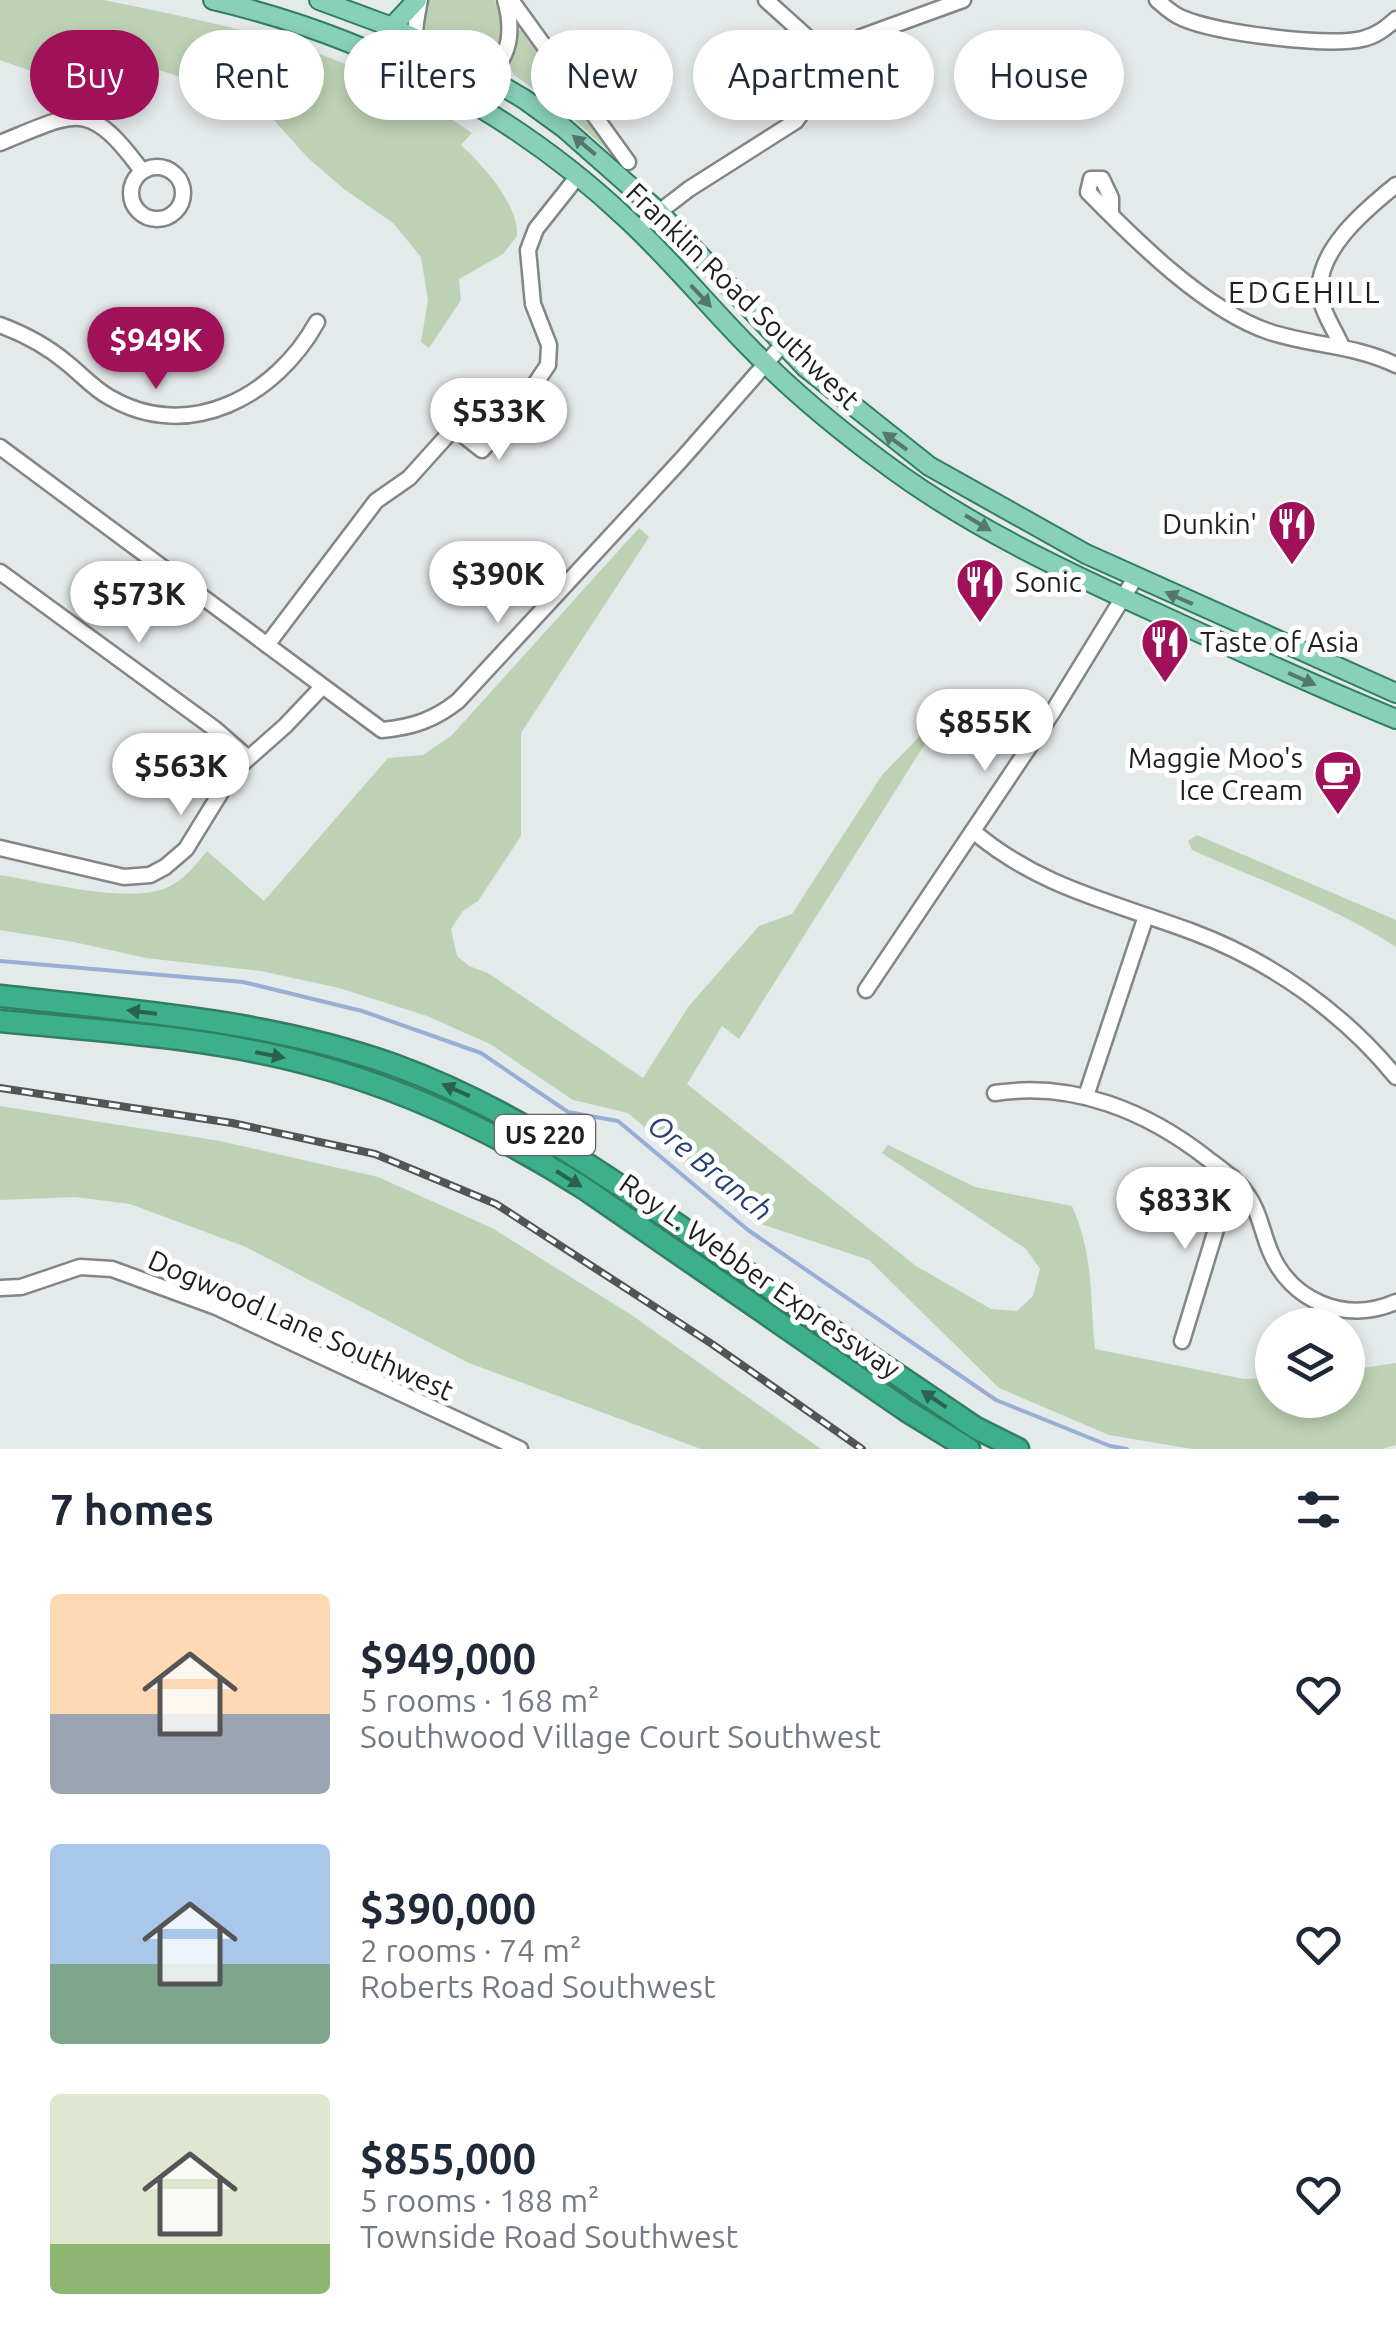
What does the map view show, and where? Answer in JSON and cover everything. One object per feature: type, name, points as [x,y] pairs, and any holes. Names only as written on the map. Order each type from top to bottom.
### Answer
[{"type":"highway","name":"Roy L. Webber Expressway","points":[[0,996],[262,1028],[392,1065],[472,1097],[568,1149],[962,1418],[1018,1449]]},
{"type":"highway","name":"Roy L. Webber Expressway","points":[[0,1020],[130,1034],[274,1056],[360,1079],[452,1115],[586,1189],[968,1449]]},
{"type":"main road","name":"Franklin Road Southwest","points":[[213,0],[309,27],[344,42]]},
{"type":"main road","name":"Franklin Road Southwest","points":[[319,0],[400,30]]},
{"type":"main road","points":[[392,26],[419,0]]},
{"type":"main road","name":"Franklin Road Southwest","points":[[511,92],[564,128],[658,211],[782,345],[843,400],[929,466],[1001,509],[1135,578],[1396,694]]},
{"type":"main road","name":"Franklin Road Southwest","points":[[500,120],[578,176],[637,229],[766,364],[853,440],[909,481],[999,535],[1124,598],[1396,719]]},
{"type":"street","points":[[414,30],[419,0]]},
{"type":"street","points":[[766,0],[800,30]]},
{"type":"street","points":[[875,30],[963,0]]},
{"type":"street","points":[[1156,0],[1170,12],[1200,24],[1316,39],[1358,40],[1383,30],[1396,19]]},
{"type":"street","points":[[510,30],[513,1]]},
{"type":"street","points":[[513,1],[628,162]]},
{"type":"street","points":[[0,143],[60,118],[84,117],[108,128],[142,171]]},
{"type":"street","points":[[637,229],[658,211],[797,120]]},
{"type":"street","points":[[1342,346],[1322,304],[1321,274],[1329,256],[1353,226],[1391,189],[1396,170]]},
{"type":"street","points":[[267,645],[376,501],[408,478],[454,428],[482,450],[520,406],[548,365],[549,345],[533,304],[528,250],[536,229],[578,176]]},
{"type":"street","points":[[1111,214],[1224,311],[1271,333],[1342,346],[1396,365]]},
{"type":"street","points":[[0,325],[48,348],[92,386],[127,406],[150,413],[190,416],[233,404],[270,380],[295,356],[316,322]]},
{"type":"street","points":[[0,447],[382,730],[420,724],[458,701],[782,345]]},
{"type":"street","points":[[0,572],[215,728],[247,757]]},
{"type":"street","points":[[866,990],[1135,578]]},
{"type":"street","points":[[0,848],[124,877],[150,874],[165,867],[186,849],[234,770],[322,687]]},
{"type":"street","points":[[973,831],[1008,859],[1045,880],[1209,938],[1275,974],[1342,1020],[1396,1077]]},
{"type":"street","points":[[1086,1096],[1146,916]]},
{"type":"street","points":[[995,1093],[1038,1090],[1086,1096],[1165,1129],[1232,1177],[1252,1201],[1277,1267],[1300,1292],[1326,1306],[1353,1312],[1396,1302]]},
{"type":"street","points":[[1182,1341],[1232,1177]]},
{"type":"street","name":"Dogwood Lane Southwest","points":[[0,1288],[21,1287],[80,1268],[112,1269],[216,1308],[520,1449]]},
{"type":"green space","points":[[0,0],[104,0],[237,30],[179,30],[179,77],[159,71],[159,30],[30,30],[30,71],[0,60]]},
{"type":"green space","points":[[428,0],[494,0],[502,30],[420,30]]},
{"type":"green space","points":[[516,31],[526,32],[531,39],[531,87],[511,68]]},
{"type":"green space","points":[[324,56],[344,64],[344,120],[452,120],[472,133],[461,145],[506,199],[517,236],[503,254],[459,279],[461,300],[429,348],[421,342],[428,300],[421,257],[393,223],[308,158],[274,120],[324,120]]},
{"type":"green space","points":[[575,120],[592,120],[623,165]]},
{"type":"green space","points":[[639,528],[649,537],[521,733],[521,836],[478,901],[463,911],[451,929],[457,956],[469,966],[488,973],[643,1078],[689,1006],[759,926],[792,914],[882,775],[921,735],[928,739],[739,1039],[722,1026],[687,1084],[916,1266],[991,1309],[1017,1311],[1033,1296],[1040,1269],[1026,1249],[882,1153],[888,1145],[975,1187],[1072,1206],[1088,1260],[1095,1349],[1255,1379],[1255,1418],[1365,1418],[1365,1368],[1396,1363],[1396,1445],[1383,1449],[1192,1449],[1109,1435],[999,1388],[869,1260],[755,1222],[628,1113],[573,1100],[490,1044],[427,1016],[339,988],[261,971],[146,958],[0,930],[0,875],[108,893],[149,892],[178,881],[207,851],[264,901],[388,758],[423,755],[452,735]]},
{"type":"green space","points":[[1197,835],[1396,920],[1396,947],[1322,906],[1192,850],[1188,841]]},
{"type":"green space","points":[[0,1106],[220,1141],[378,1177],[492,1228],[630,1314],[821,1449],[701,1449],[469,1363],[246,1247],[130,1204],[75,1197],[0,1200]]},
{"type":"waterway","name":"Ore Branch","points":[[0,961],[243,982],[362,1011],[481,1053],[568,1112],[618,1121],[748,1230],[996,1400],[1110,1446],[1127,1449]]},
{"type":"railway","points":[[0,1088],[232,1123],[375,1154],[496,1204],[712,1344],[862,1449]]},
{"type":"place","name":"Dunkin'","points":[[1292,566]]},
{"type":"place","name":"Sonic","points":[[980,624]]},
{"type":"place","name":"Taste of Asia","points":[[1165,684]]},
{"type":"place","name":"Maggie Moo's Ice Cream","points":[[1338,816]]},
{"type":"district","name":"EDGEHILL","points":[[1305,293]]}]
